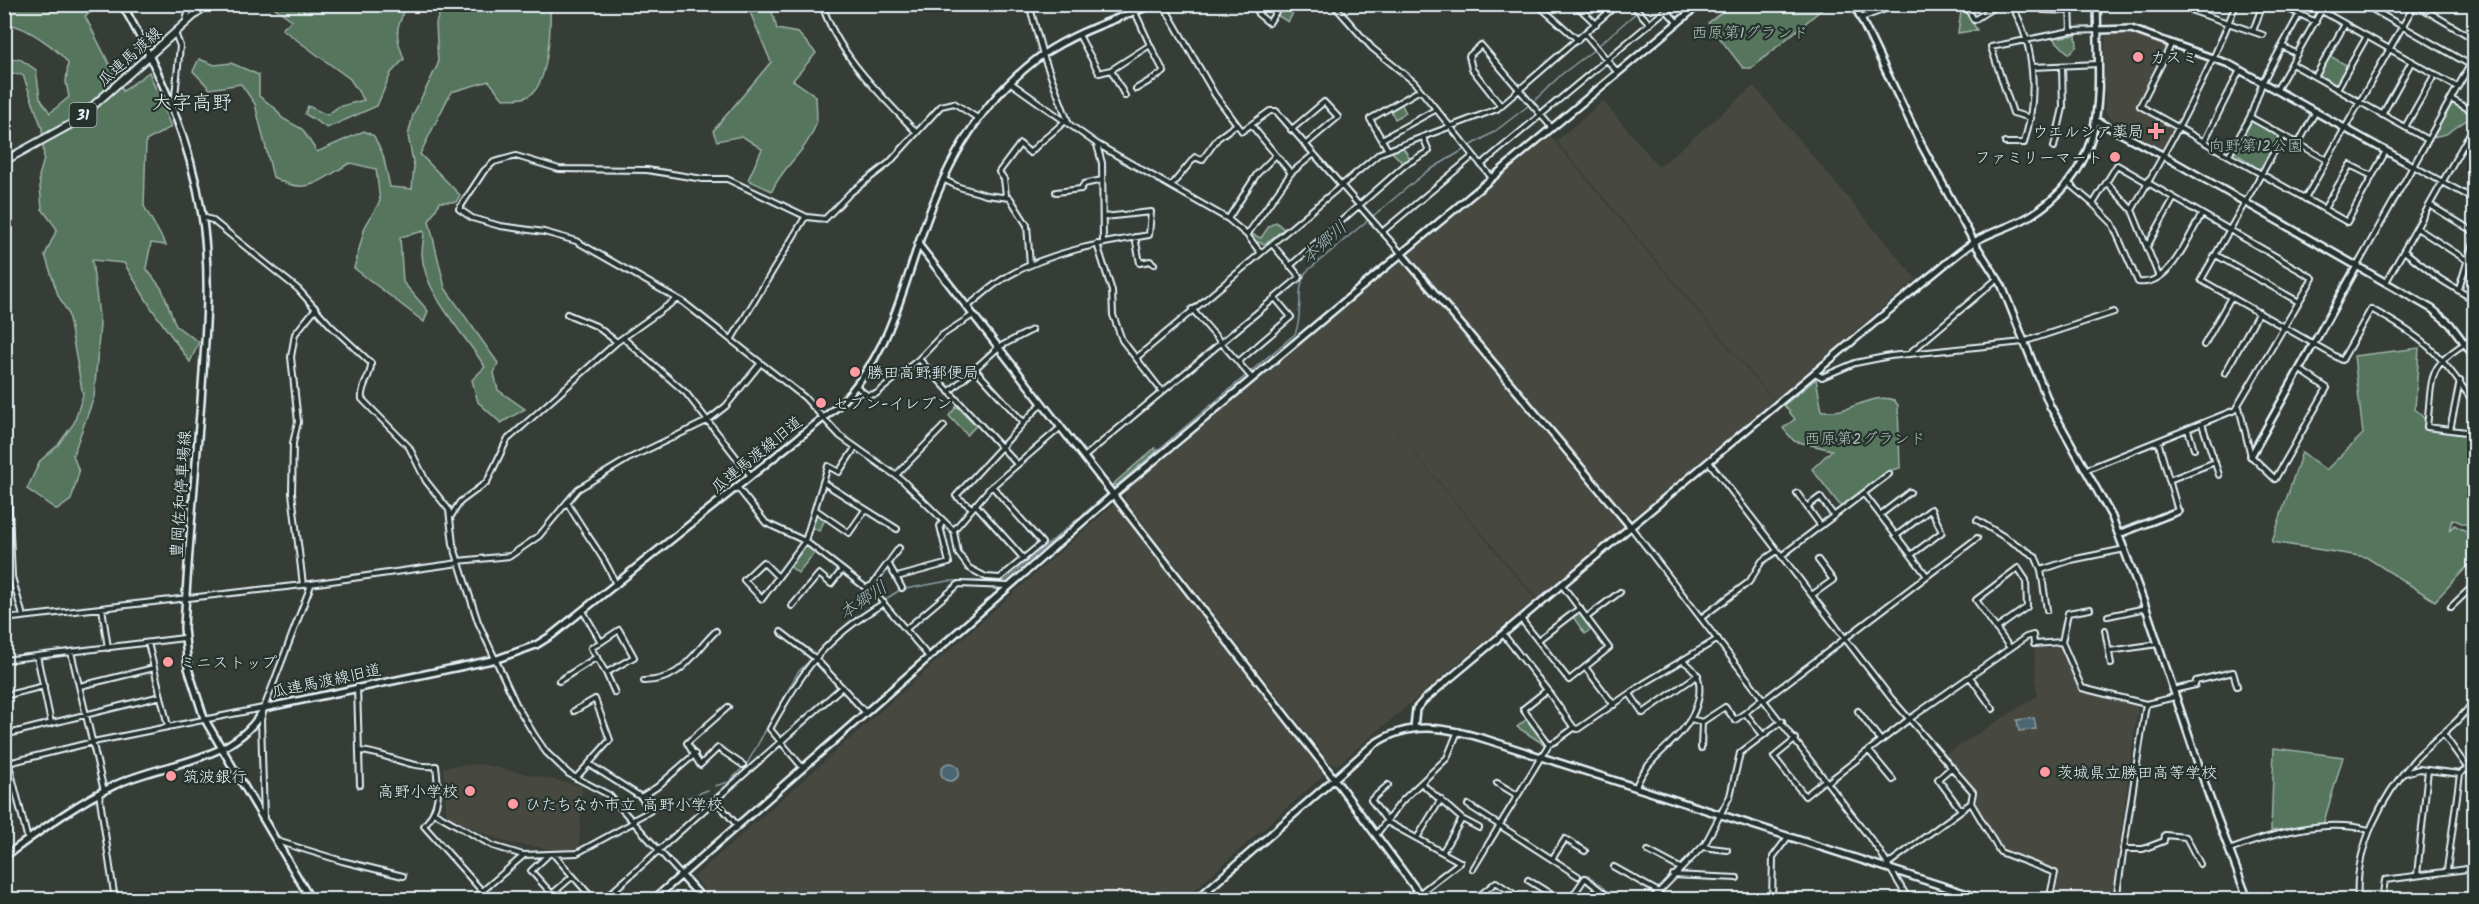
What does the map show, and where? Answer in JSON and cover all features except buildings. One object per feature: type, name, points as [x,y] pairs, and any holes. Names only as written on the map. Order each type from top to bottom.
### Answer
[{"type":"main road","name":"瓜連馬渡線","points":[[4,161],[75,122],[207,4]]},
{"type":"street","name":"豊岡佐和停車場線","points":[[122,4],[151,55],[174,106],[195,178],[202,218],[207,269],[207,320],[184,638],[191,683],[204,718],[312,900]]},
{"type":"street","points":[[185,24],[191,4]]},
{"type":"street","points":[[822,4],[828,21],[850,56],[878,92],[916,132]]},
{"type":"street","points":[[1029,4],[1043,55],[1067,123]]},
{"type":"street","points":[[1136,89],[1164,72],[1135,12],[1137,4]]},
{"type":"street","name":"瓜連馬渡線旧道","points":[[222,750],[250,728],[264,708],[497,659],[536,645],[616,585],[823,418],[857,387],[884,343],[942,178],[979,119],[1011,83],[1043,55],[1079,35],[1154,4]]},
{"type":"street","points":[[1163,4],[1215,95],[1237,124],[1244,131],[1270,111],[1276,111],[1401,254],[1630,526],[1796,739],[1892,869],[1909,900]]},
{"type":"street","points":[[1263,4],[1258,14],[1269,23],[1281,4]]},
{"type":"street","points":[[1333,4],[1372,48],[1403,70],[1492,178]]},
{"type":"street","points":[[1537,4],[1578,40]]},
{"type":"street","points":[[1575,4],[1596,24]]},
{"type":"street","points":[[1136,358],[1369,162],[1388,150],[1501,106],[1618,4]]},
{"type":"street","points":[[1632,4],[1650,24]]},
{"type":"street","points":[[653,900],[1113,495],[1251,377],[1700,4]]},
{"type":"street","points":[[1854,4],[1911,124],[1974,242],[1998,278],[2050,406],[2119,534],[2172,690],[2248,900]]},
{"type":"street","points":[[1861,18],[1899,4]]},
{"type":"street","points":[[1965,4],[1974,20],[2000,4]]},
{"type":"street","points":[[2005,143],[2024,143],[2031,118],[2033,67],[2022,23],[2011,4]]},
{"type":"street","points":[[2043,4],[2043,10],[2070,11]]},
{"type":"street","points":[[2070,4],[2071,31]]},
{"type":"street","points":[[1414,728],[1413,718],[1419,705],[1630,526],[1974,242],[2025,219],[2042,208],[2068,183],[2084,157],[2097,121],[2097,4]]},
{"type":"street","points":[[2132,210],[2180,128],[2215,58],[2236,4]]},
{"type":"street","points":[[2253,31],[2262,4]]},
{"type":"street","points":[[2278,4],[2316,22]]},
{"type":"street","points":[[2292,10],[2294,4]]},
{"type":"street","points":[[2277,89],[2325,4]]},
{"type":"street","points":[[2251,456],[2457,87],[2472,66],[2363,4]]},
{"type":"street","points":[[2306,199],[2415,4],[2475,39]]},
{"type":"street","points":[[1481,165],[1666,10],[1677,23]]},
{"type":"street","points":[[2322,10],[2457,87]]},
{"type":"street","points":[[2193,11],[2263,36]]},
{"type":"street","points":[[2229,155],[2300,13]]},
{"type":"street","points":[[2315,77],[2345,24]]},
{"type":"street","points":[[2031,118],[2013,113],[1991,47],[2071,31],[2131,29],[2215,58],[2264,81],[2475,199]]},
{"type":"street","points":[[174,106],[180,46],[175,33]]},
{"type":"street","points":[[1585,34],[1618,74]]},
{"type":"street","points":[[1079,35],[1100,73],[1111,70],[1150,45]]},
{"type":"street","points":[[2337,89],[2367,36]]},
{"type":"street","points":[[2172,43],[2140,106],[2346,222],[2386,151]]},
{"type":"street","points":[[1501,106],[1472,69],[1469,56],[1481,45],[1553,128]]},
{"type":"street","points":[[2283,47],[2297,54]]},
{"type":"street","points":[[2382,115],[2412,61]]},
{"type":"street","points":[[2033,67],[2098,64]]},
{"type":"street","points":[[2292,64],[2428,140]]},
{"type":"street","points":[[2054,147],[2063,108],[2062,66]]},
{"type":"street","points":[[1111,70],[1125,96]]},
{"type":"street","points":[[2204,142],[2241,70]]},
{"type":"street","points":[[2405,127],[2434,74]]},
{"type":"street","points":[[1011,83],[1097,144],[1228,219],[1247,235],[1260,252]]},
{"type":"street","points":[[1388,150],[1370,119],[1420,90]]},
{"type":"street","points":[[2451,99],[2475,112]]},
{"type":"street","points":[[1291,130],[1324,102],[1338,117],[1305,146]]},
{"type":"street","points":[[979,119],[951,103],[941,106],[878,174],[850,194],[825,219],[807,217],[727,179],[647,170],[559,169],[516,156],[494,162],[484,171],[459,209],[472,218],[500,226],[544,232],[576,241],[676,299],[804,397],[855,448],[896,475],[954,531],[958,553],[969,568],[986,577],[1000,578],[1042,543],[992,486]]},
{"type":"street","points":[[1382,139],[1435,110]]},
{"type":"street","points":[[2298,144],[2316,111]]},
{"type":"street","points":[[2250,117],[2327,160]]},
{"type":"street","points":[[2097,121],[2246,202],[2432,309],[2466,343],[2475,356]]},
{"type":"street","points":[[1030,265],[1027,225],[1016,205],[1006,195],[1004,178],[999,172],[1020,144],[1030,153],[1043,137],[1054,133],[1067,123]]},
{"type":"street","points":[[1171,186],[1195,157],[1202,160],[1218,138],[1237,124]]},
{"type":"street","points":[[1252,126],[1291,173]]},
{"type":"street","points":[[2386,282],[2475,126]]},
{"type":"street","points":[[2283,136],[2201,280],[2342,360],[2371,309],[2413,333],[2443,358],[2475,404]]},
{"type":"street","points":[[1290,266],[1405,165],[1429,151],[1423,137]]},
{"type":"street","points":[[1097,144],[1102,180],[1103,242]]},
{"type":"street","points":[[1228,219],[1257,174],[1276,155]]},
{"type":"street","points":[[1247,235],[1291,173],[1313,155]]},
{"type":"street","points":[[1382,232],[1473,156]]},
{"type":"street","points":[[2085,470],[2235,410],[2313,278],[2117,165],[2108,184],[2093,204]]},
{"type":"street","points":[[2324,209],[2350,165],[2372,176]]},
{"type":"street","points":[[942,178],[959,187],[986,195],[1006,195]]},
{"type":"street","points":[[1056,192],[1081,189],[1084,184],[1102,180]]},
{"type":"street","points":[[2068,183],[2112,223],[2138,282],[2144,283],[2166,274],[2202,214]]},
{"type":"street","points":[[2108,184],[2132,210],[2159,277]]},
{"type":"street","points":[[2468,196],[2475,186]]},
{"type":"street","points":[[2148,246],[2174,198]]},
{"type":"street","points":[[2430,205],[2475,232]]},
{"type":"street","points":[[967,307],[1006,277],[1030,265],[1103,242],[1149,235],[1151,212],[1104,217]]},
{"type":"street","points":[[731,340],[807,217]]},
{"type":"street","points":[[202,218],[212,220],[280,275],[371,363],[371,372],[362,393],[362,399],[411,450],[426,482],[446,504],[458,562],[478,622],[517,706],[535,736],[559,766],[576,778],[609,795],[704,900]]},
{"type":"street","points":[[2416,228],[2475,265]]},
{"type":"street","points":[[1135,237],[1140,262],[1150,261],[1154,264]]},
{"type":"street","points":[[2459,289],[2475,239]]},
{"type":"street","points":[[918,244],[1333,777],[1424,900]]},
{"type":"street","points":[[1097,244],[1112,291],[1113,315],[1122,340],[1161,390]]},
{"type":"street","points":[[1084,457],[1161,390],[1300,278],[1272,244]]},
{"type":"street","points":[[2404,251],[2440,279],[2475,300]]},
{"type":"street","points":[[2216,255],[2299,302]]},
{"type":"street","points":[[1910,352],[1998,278]]},
{"type":"street","points":[[2204,345],[2231,297]]},
{"type":"street","points":[[1238,362],[1291,317],[1275,298]]},
{"type":"street","points":[[450,517],[460,502],[487,482],[507,440],[618,342],[676,299]]},
{"type":"street","points":[[303,585],[292,493],[292,443],[298,422],[291,357],[295,334],[316,308]]},
{"type":"street","points":[[1192,309],[1251,377]]},
{"type":"street","points":[[1815,373],[1821,377],[1855,363],[1910,352],[2023,342],[2114,312]]},
{"type":"street","points":[[2225,373],[2259,312]]},
{"type":"street","points":[[567,314],[596,326],[618,342]]},
{"type":"street","points":[[857,387],[867,395],[876,394],[919,359],[941,336],[974,315]]},
{"type":"street","points":[[949,392],[999,346],[1032,330]]},
{"type":"street","points":[[623,338],[686,393],[751,476]]},
{"type":"street","points":[[2475,338],[2443,358],[2434,369],[2427,427],[2466,432],[2475,444]]},
{"type":"street","points":[[919,359],[1017,464]]},
{"type":"street","points":[[4,619],[303,585],[510,556],[539,536],[578,489],[628,459],[707,421],[726,406],[760,364]]},
{"type":"street","points":[[974,368],[1023,422]]},
{"type":"street","points":[[2239,406],[2251,456],[2275,479],[2327,388],[2299,369]]},
{"type":"street","points":[[2450,430],[2460,381]]},
{"type":"street","points":[[1024,559],[973,506],[956,496],[999,446],[1042,403]]},
{"type":"street","points":[[2202,424],[2219,475]]},
{"type":"street","points":[[896,475],[944,426]]},
{"type":"street","points":[[954,531],[992,486],[1061,427]]},
{"type":"street","points":[[2188,430],[2194,449]]},
{"type":"street","points":[[2119,534],[2178,511],[2158,441]]},
{"type":"street","points":[[778,577],[763,562],[744,580],[762,599],[806,542],[828,466],[839,472],[855,448]]},
{"type":"street","points":[[1709,462],[1908,720],[1973,792],[1971,803],[2000,852],[2055,873],[2049,900]]},
{"type":"street","points":[[2169,480],[2215,462]]},
{"type":"street","points":[[1782,556],[1889,474]]},
{"type":"street","points":[[4,480],[8,488],[12,577],[23,616]]},
{"type":"street","points":[[824,483],[897,529]]},
{"type":"street","points":[[737,487],[766,523],[806,542],[879,598],[929,657]]},
{"type":"street","points":[[1880,515],[1910,492]]},
{"type":"street","points":[[1797,493],[1821,526]]},
{"type":"street","points":[[1864,494],[1927,576]]},
{"type":"street","points":[[1807,507],[1820,497],[1834,516]]},
{"type":"street","points":[[567,502],[587,538],[608,564],[616,585]]},
{"type":"street","points":[[1896,536],[1931,508],[1942,532],[1911,555]]},
{"type":"street","points":[[816,510],[849,533],[865,510]]},
{"type":"street","points":[[1977,520],[2035,556],[2041,570],[2047,610]]},
{"type":"street","points":[[897,577],[949,563],[940,526],[943,522]]},
{"type":"street","points":[[1702,723],[1725,707],[1735,720],[1977,538]]},
{"type":"street","points":[[866,588],[872,585],[899,548]]},
{"type":"street","points":[[2041,570],[2071,560],[2125,549]]},
{"type":"street","points":[[1701,618],[1749,582],[1762,561],[1778,551]]},
{"type":"street","points":[[1812,595],[1833,580],[1818,560]]},
{"type":"street","points":[[888,563],[902,588]]},
{"type":"street","points":[[1996,629],[2027,607],[2026,580],[2018,568],[1976,600],[1996,629],[2010,648]]},
{"type":"street","points":[[792,606],[819,574],[831,584],[842,570]]},
{"type":"street","points":[[1000,578],[1002,586]]},
{"type":"street","points":[[264,820],[261,720],[311,584]]},
{"type":"street","points":[[906,629],[959,584],[1010,586]]},
{"type":"street","points":[[1521,619],[1569,680],[1609,648],[1562,585]]},
{"type":"street","points":[[2451,607],[2475,585]]},
{"type":"street","points":[[1587,617],[1620,592]]},
{"type":"street","points":[[803,768],[770,729],[795,685],[815,658],[851,623],[884,603]]},
{"type":"street","points":[[102,608],[108,648]]},
{"type":"street","points":[[1538,640],[1580,608]]},
{"type":"street","points":[[2108,616],[2146,608]]},
{"type":"street","points":[[2090,609],[2068,614],[2062,642],[2082,688],[2146,704],[2175,697]]},
{"type":"street","points":[[583,611],[601,642]]},
{"type":"street","points":[[606,673],[634,657],[619,630],[591,648],[615,693]]},
{"type":"street","points":[[2105,630],[2111,664]]},
{"type":"street","points":[[644,681],[667,678],[691,660],[716,631]]},
{"type":"street","points":[[781,632],[815,658],[865,712]]},
{"type":"street","points":[[1503,634],[1574,728]]},
{"type":"street","points":[[1796,739],[1774,757],[1805,796],[2010,648],[2033,635],[2034,644],[2062,642]]},
{"type":"street","points":[[4,660],[184,638]]},
{"type":"street","points":[[1473,868],[1549,744],[1574,728],[1578,729],[1718,639]]},
{"type":"street","points":[[148,643],[168,726]]},
{"type":"street","points":[[2109,651],[2158,644]]},
{"type":"street","points":[[71,652],[93,742],[115,900]]},
{"type":"street","points":[[37,656],[51,723]]},
{"type":"street","points":[[559,681],[597,657]]},
{"type":"street","points":[[1636,787],[1647,767],[1684,732],[1698,702],[1700,684],[1698,675],[1683,661]]},
{"type":"street","points":[[1585,667],[1614,705]]},
{"type":"street","points":[[80,686],[154,668]]},
{"type":"street","points":[[2172,690],[2195,685],[2196,681],[2233,672],[2237,686]]},
{"type":"street","points":[[1630,694],[1643,713],[1698,675]]},
{"type":"street","points":[[1970,677],[1993,709]]},
{"type":"street","points":[[4,696],[44,686]]},
{"type":"street","points":[[357,687],[360,785]]},
{"type":"street","points":[[603,900],[842,687]]},
{"type":"street","points":[[1547,690],[1523,710],[1549,744]]},
{"type":"street","points":[[4,735],[161,696]]},
{"type":"street","points":[[574,711],[595,699],[610,740],[576,778]]},
{"type":"street","points":[[2358,900],[2360,866],[2369,830],[2405,772],[2417,758],[2444,735],[2475,700]]},
{"type":"street","points":[[2116,900],[2146,704]]},
{"type":"street","points":[[728,707],[687,743],[700,765],[718,748],[742,765]]},
{"type":"street","points":[[7,763],[204,718],[264,708]]},
{"type":"street","points":[[1858,711],[1881,741]]},
{"type":"street","points":[[1745,713],[1762,735]]},
{"type":"street","points":[[1691,719],[1702,723]]},
{"type":"street","points":[[1651,900],[1657,891],[1703,847],[1730,796],[1740,753],[1782,721]]},
{"type":"street","points":[[1701,748],[1702,723]]},
{"type":"street","points":[[1196,900],[1333,777],[1381,739],[1414,728],[1458,731],[1986,900]]},
{"type":"street","points":[[1376,834],[1402,801],[1447,758],[1458,731]]},
{"type":"street","points":[[2444,735],[2466,769],[2475,777]]},
{"type":"street","points":[[4,745],[28,840]]},
{"type":"street","points":[[4,856],[101,792],[143,773],[222,750]]},
{"type":"street","points":[[360,751],[379,752],[390,759],[427,767],[436,766],[439,802],[435,813],[424,826],[490,900]]},
{"type":"street","points":[[1869,751],[1893,780]]},
{"type":"street","points":[[641,797],[657,787],[695,754]]},
{"type":"street","points":[[435,813],[493,846],[523,855],[577,853],[650,811],[641,797],[589,764]]},
{"type":"street","points":[[1952,767],[1938,779],[1961,810]]},
{"type":"street","points":[[2447,870],[2460,774],[2466,769]]},
{"type":"street","points":[[2405,772],[2428,770],[2460,774]]},
{"type":"street","points":[[2417,875],[2428,770]]},
{"type":"street","points":[[1421,783],[1462,819],[1479,828]]},
{"type":"street","points":[[1497,783],[1517,795]]},
{"type":"street","points":[[1388,785],[1371,800],[1387,822],[1460,862],[1420,893]]},
{"type":"street","points":[[1418,838],[1441,799]]},
{"type":"street","points":[[715,800],[737,825]]},
{"type":"street","points":[[1888,864],[1971,803]]},
{"type":"street","points":[[1468,805],[1578,876]]},
{"type":"street","points":[[1443,851],[1462,819]]},
{"type":"street","points":[[2229,850],[2306,829],[2337,826],[2369,830]]},
{"type":"street","points":[[2123,849],[2143,849],[2163,841],[2165,835],[2186,837],[2200,864]]},
{"type":"street","points":[[1772,900],[1773,857],[1788,836]]},
{"type":"street","points":[[1552,859],[1565,839],[1585,851]]},
{"type":"street","points":[[277,841],[403,876]]},
{"type":"street","points":[[1703,847],[1727,850]]},
{"type":"street","points":[[1648,851],[1680,868]]},
{"type":"street","points":[[472,900],[523,855]]},
{"type":"street","points":[[547,855],[531,871],[552,894],[573,876]]},
{"type":"street","points":[[554,855],[594,900]]},
{"type":"street","points":[[1614,867],[1657,891]]},
{"type":"street","points":[[2382,900],[2385,880],[2475,868]]},
{"type":"street","points":[[1673,875],[1737,878]]},
{"type":"street","points":[[1570,899],[1585,878],[1609,897],[1607,900]]},
{"type":"street","points":[[1528,880],[1549,893]]},
{"type":"street","points":[[1473,900],[1496,882],[1523,900]]},
{"type":"street","points":[[1956,900],[1959,891]]},
{"type":"shaded area","points":[[2132,33],[2166,45],[2167,48],[2137,107],[2174,128],[2175,131],[2166,148],[2162,149],[2108,117],[2105,110],[2105,36]]},
{"type":"shaded area","points":[[1754,86],[1916,279],[1774,400],[1556,141],[1603,101],[1659,167]]},
{"type":"shaded area","points":[[1549,135],[1773,400],[1635,516],[1628,516],[1410,256],[1411,249]]},
{"type":"shaded area","points":[[1399,259],[1623,527],[1537,599],[1344,368],[1535,599],[1337,765],[1331,764],[1125,500],[1126,490]]},
{"type":"shaded area","points":[[1114,504],[1324,775],[1184,899],[714,900],[694,877]]},
{"type":"shaded area","name":"茨城県立勝田高等学校","points":[[2063,647],[2081,689],[2138,705],[2112,899],[2052,899],[2059,871],[2001,851],[1977,807],[1976,790],[1946,754],[2037,696],[2034,648]]},
{"type":"shaded area","name":"ひたちなか市立 高野小学校","points":[[480,764],[582,786],[579,848],[557,850],[509,843],[447,818],[443,767]]},
{"type":"green space","points":[[5,5],[102,5],[85,16],[123,91],[149,72],[171,127],[146,141],[144,206],[166,245],[151,243],[146,268],[162,289],[176,326],[199,342],[190,362],[152,309],[124,263],[92,260],[100,324],[94,397],[73,455],[79,472],[71,500],[57,510],[27,489],[40,461],[58,445],[74,423],[83,395],[68,313],[58,295],[45,255],[57,229],[42,209],[39,176],[44,159],[42,128],[23,75],[5,73],[5,60],[20,59],[36,70],[40,98],[50,113],[69,97],[66,82],[68,63],[39,38],[21,28],[5,24]]},
{"type":"green space","points":[[271,5],[404,5],[399,24],[398,42],[404,59],[391,73],[377,106],[327,128],[305,114],[308,106],[327,115],[338,107],[364,100],[350,79],[282,29],[292,20]]},
{"type":"green space","points":[[456,5],[550,5],[547,56],[540,83],[534,92],[524,98],[503,99],[489,81],[451,92],[420,154],[460,195],[456,202],[440,202],[429,221],[445,288],[498,363],[494,373],[498,390],[525,409],[501,423],[478,402],[472,380],[485,367],[446,313],[430,284],[424,269],[422,254],[424,231],[400,237],[403,282],[428,311],[424,322],[354,268],[365,227],[380,201],[376,169],[350,163],[321,181],[304,186],[295,186],[273,177],[255,104],[241,84],[210,89],[193,71],[199,59],[215,65],[231,63],[259,75],[259,96],[275,108],[282,118],[302,129],[317,152],[364,131],[374,136],[383,155],[390,187],[412,189],[414,166],[408,136],[413,115],[438,64],[436,23],[441,9]]},
{"type":"green space","points":[[747,5],[773,5],[771,8],[777,29],[798,33],[816,53],[793,80],[816,96],[816,124],[807,143],[776,182],[772,191],[748,180],[762,149],[742,136],[717,141],[713,131],[771,62]]},
{"type":"green space","points":[[1282,5],[1295,10],[1288,22],[1275,14]]},
{"type":"green space","name":"西原第1グランド","points":[[1731,5],[1827,5],[1752,68],[1743,68],[1708,23]]},
{"type":"green space","points":[[1962,5],[1977,30],[1958,33]]},
{"type":"green space","points":[[2076,35],[2077,46],[2069,54],[2053,38]]},
{"type":"green space","points":[[2330,56],[2348,66],[2336,85],[2319,75]]},
{"type":"green space","points":[[2453,102],[2474,115],[2446,134],[2433,137]]},
{"type":"green space","points":[[1401,103],[1406,113],[1395,119],[1390,109]]},
{"type":"green space","name":"向野第12公園","points":[[2254,120],[2279,135],[2262,168],[2259,169],[2233,151],[2250,121]]},
{"type":"green space","points":[[1402,146],[1411,160],[1405,165],[1391,151]]},
{"type":"green space","points":[[1276,222],[1284,229],[1265,244],[1253,241],[1249,233],[1261,238],[1269,226]]},
{"type":"green space","points":[[2419,348],[2415,409],[2435,430],[2465,435],[2474,448],[2474,528],[2452,519],[2449,531],[2454,525],[2474,535],[2474,559],[2435,601],[2366,557],[2272,542],[2302,452],[2326,470],[2363,434],[2354,356]]},
{"type":"green space","name":"西原第2グランド","points":[[1816,379],[1822,411],[1841,410],[1881,398],[1894,400],[1898,405],[1900,468],[1888,471],[1842,508],[1812,469],[1832,450],[1794,441],[1783,428],[1795,419],[1784,405]]},
{"type":"green space","points":[[957,406],[976,426],[967,435],[949,416]]},
{"type":"green space","points":[[1155,448],[1157,453],[1120,485],[1112,485]]},
{"type":"green space","points":[[816,512],[826,518],[819,531],[811,527]]},
{"type":"green space","points":[[805,543],[816,551],[798,573],[788,565]]},
{"type":"green space","points":[[1581,611],[1593,628],[1585,634],[1573,617]]},
{"type":"green space","points":[[1528,718],[1546,742],[1545,745],[1517,727]]},
{"type":"green space","points":[[2274,748],[2343,757],[2323,825],[2271,831]]},
{"type":"water","points":[[2034,718],[2036,729],[2019,731],[2017,720]]},
{"type":"water","points":[[950,763],[956,766],[959,772],[956,778],[950,781],[944,778],[941,772],[944,766]]},
{"type":"waterway","name":"本郷川","points":[[1598,46],[1646,4]]},
{"type":"waterway","name":"本郷川","points":[[1534,101],[1562,74],[1595,49]]},
{"type":"waterway","name":"本郷川","points":[[1373,216],[1426,172],[1494,132],[1528,106]]},
{"type":"waterway","name":"本郷川","points":[[1113,488],[1295,334],[1298,326],[1301,286],[1306,272],[1367,221]]},
{"type":"waterway","name":"本郷川","points":[[715,786],[729,782],[748,762],[798,672],[848,623],[900,590],[948,581],[1005,581],[1107,494]]},
{"type":"waterway","name":"本郷川","points":[[655,810],[708,790]]},
{"type":"place","name":"カスミ","points":[[2138,57]]},
{"type":"place","name":"ウエルシア薬局","points":[[2156,131]]},
{"type":"place","name":"ファミリーマート","points":[[2115,157]]},
{"type":"place","name":"勝田高野郵便局","points":[[855,372]]},
{"type":"place","name":"セブン-イレブン","points":[[821,403]]},
{"type":"place","name":"ミニストップ","points":[[168,662]]},
{"type":"place","name":"茨城県立勝田高等学校","points":[[2045,772]]},
{"type":"place","name":"筑波銀行","points":[[171,776]]},
{"type":"place","name":"高野小学校","points":[[470,791]]},
{"type":"place","name":"ひたちなか市立 高野小学校","points":[[513,804]]},
{"type":"district","name":"大字高野","points":[[192,102]]}]
